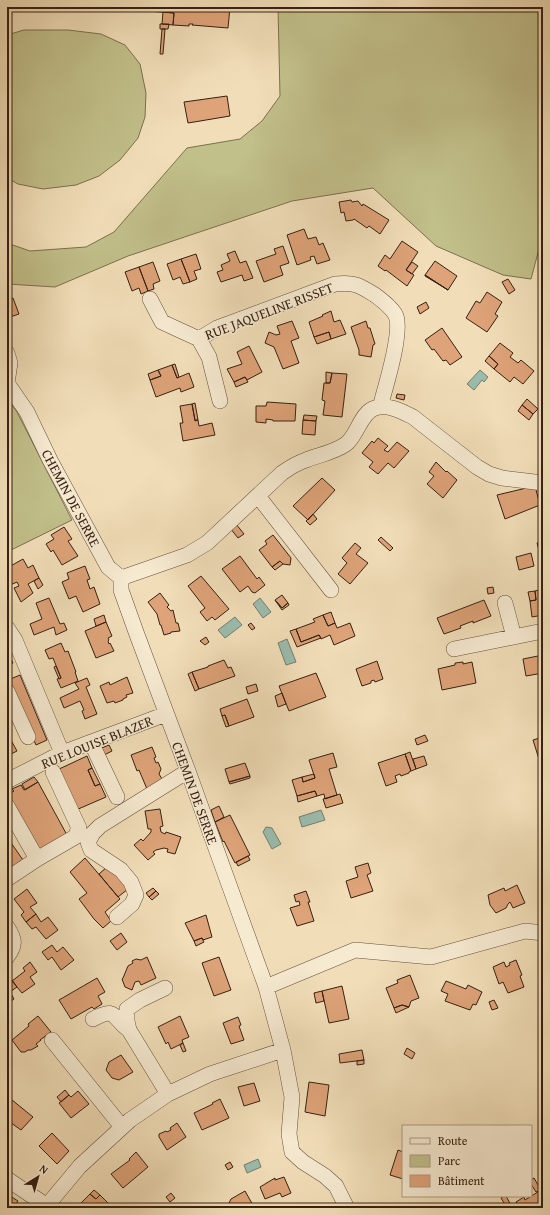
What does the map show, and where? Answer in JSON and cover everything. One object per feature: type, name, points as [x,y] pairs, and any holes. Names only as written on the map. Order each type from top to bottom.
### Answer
[{"type":"street","name":"RUE JAQUELINE RISSET","points":[[220,401],[208,357],[199,339],[217,328],[336,284],[348,282],[361,286],[385,302],[396,315],[398,327],[396,340],[380,407]]},
{"type":"street","points":[[150,299],[162,322],[199,339]]},
{"type":"street","points":[[7,353],[10,363],[8,383]]},
{"type":"street","name":"CHEMIN DE SERRE","points":[[8,383],[27,412],[50,460],[108,567],[121,578],[121,590],[266,987],[283,1050],[292,1097],[289,1134],[292,1152],[336,1186],[346,1208]]},
{"type":"street","points":[[121,578],[187,555],[207,543],[282,473],[294,465],[337,449],[348,443],[366,415],[372,409],[380,407],[401,411],[413,417],[477,467],[489,474],[502,478],[543,482]]},
{"type":"street","points":[[258,496],[331,590]]},
{"type":"street","points":[[505,604],[514,637]]},
{"type":"street","points":[[7,628],[15,640],[62,753]]},
{"type":"street","points":[[454,649],[543,631]]},
{"type":"street","points":[[7,691],[28,737]]},
{"type":"street","name":"RUE LOUISE BLAZER","points":[[7,781],[62,753],[166,714]]},
{"type":"street","points":[[91,742],[116,797]]},
{"type":"street","points":[[117,917],[132,904],[136,895],[131,882],[121,870],[91,850],[88,842],[93,833],[100,826],[188,771]]},
{"type":"street","points":[[7,879],[37,859],[75,837],[79,828],[53,772]]},
{"type":"street","points":[[7,806],[37,859]]},
{"type":"street","points":[[7,927],[13,936],[13,948],[7,956]]},
{"type":"street","points":[[266,987],[355,950],[431,957],[525,931],[543,933]]},
{"type":"street","points":[[165,988],[140,1000],[127,1009],[127,1021],[129,1030],[168,1094]]},
{"type":"street","points":[[93,1019],[108,1013],[113,1014],[124,1027],[129,1030]]},
{"type":"street","points":[[52,1040],[122,1127]]},
{"type":"street","points":[[7,1179],[48,1207],[80,1166],[130,1120],[168,1094],[210,1074],[283,1050]]},
{"type":"green space","points":[[278,7],[543,7],[543,234],[531,279],[503,275],[436,246],[373,188],[292,201],[128,256],[55,287],[7,284],[7,243],[30,251],[86,247],[114,232],[187,148],[240,139],[262,121],[280,96]]},
{"type":"green space","points":[[24,30],[68,30],[101,34],[125,45],[140,64],[146,93],[145,117],[138,138],[120,160],[99,176],[76,185],[43,189],[18,184],[7,178],[7,35]]},
{"type":"green space","points":[[7,398],[17,412],[72,520],[7,552]]},
{"type":"shaded area","points":[[480,370],[488,377],[484,382],[482,380],[474,390],[467,384]]},
{"type":"shaded area","points":[[260,598],[271,612],[263,618],[253,604]]},
{"type":"shaded area","points":[[235,617],[242,625],[225,638],[218,630]]},
{"type":"shaded area","points":[[287,639],[296,662],[286,665],[278,643]]},
{"type":"shaded area","points":[[321,810],[325,820],[302,827],[299,817]]},
{"type":"shaded area","points":[[266,827],[272,828],[281,844],[272,849],[263,832]]},
{"type":"shaded area","points":[[258,1159],[261,1167],[247,1173],[244,1165]]},
{"type":"building","points":[[135,7],[230,7],[228,28],[192,25],[193,24],[189,24],[189,26],[173,25],[174,13],[135,10]]},
{"type":"building","points":[[163,12],[174,13],[173,25],[162,24]]},
{"type":"building","points":[[160,24],[169,24],[168,29],[160,29]]},
{"type":"building","points":[[162,29],[165,29],[163,54],[160,54]]},
{"type":"building","points":[[227,96],[230,116],[188,123],[184,102]]},
{"type":"building","points":[[351,200],[352,202],[358,201],[362,206],[363,204],[389,220],[380,234],[369,226],[367,228],[354,219],[346,221],[344,212],[341,213],[339,202]]},
{"type":"building","points":[[304,229],[308,239],[316,237],[319,245],[323,243],[330,260],[317,264],[314,256],[310,257],[311,260],[297,265],[287,235]]},
{"type":"building","points":[[402,241],[418,252],[406,270],[414,275],[407,286],[386,270],[385,271],[378,266],[385,255],[390,259]]},
{"type":"building","points":[[283,246],[289,263],[280,266],[283,275],[264,282],[256,261],[276,254],[274,249]]},
{"type":"building","points":[[235,251],[240,263],[246,261],[253,278],[244,281],[242,275],[221,282],[217,272],[223,270],[221,265],[230,261],[227,254]]},
{"type":"building","points":[[196,254],[201,269],[194,271],[197,279],[190,282],[181,259]]},
{"type":"building","points":[[181,259],[190,282],[183,284],[180,277],[173,280],[167,264]]},
{"type":"building","points":[[435,261],[457,276],[448,290],[425,275]]},
{"type":"building","points":[[153,262],[160,281],[153,284],[154,289],[148,291],[139,267]]},
{"type":"building","points":[[412,262],[418,266],[412,274],[406,270]]},
{"type":"building","points":[[139,267],[148,291],[141,294],[139,288],[132,291],[125,272]]},
{"type":"building","points":[[425,275],[448,290],[425,276]]},
{"type":"building","points":[[508,279],[515,290],[509,294],[502,282]]},
{"type":"building","points":[[487,292],[502,302],[495,314],[498,316],[487,332],[466,318],[476,301],[480,303]]},
{"type":"building","points":[[13,298],[19,314],[7,318],[7,301]]},
{"type":"building","points":[[426,302],[429,308],[420,314],[417,307]]},
{"type":"building","points":[[331,311],[334,322],[340,320],[346,334],[331,339],[329,332],[314,337],[309,322]]},
{"type":"building","points":[[292,321],[299,338],[291,341],[299,363],[283,369],[274,347],[265,343],[269,332],[276,335],[280,334],[277,326]]},
{"type":"building","points":[[366,321],[375,344],[373,345],[371,357],[359,355],[359,350],[351,327]]},
{"type":"building","points":[[442,328],[462,357],[450,365],[446,360],[443,361],[434,349],[432,350],[425,340]]},
{"type":"building","points":[[329,332],[331,339],[317,344],[314,337]]},
{"type":"building","points":[[500,343],[513,353],[510,357],[518,363],[521,360],[534,371],[523,384],[514,377],[510,382],[494,369],[498,364],[489,356]]},
{"type":"building","points":[[249,346],[262,372],[247,380],[245,377],[234,382],[227,369],[242,364],[237,352]]},
{"type":"building","points":[[489,356],[498,364],[494,369],[485,361]]},
{"type":"building","points":[[175,364],[179,377],[177,378],[172,365]]},
{"type":"building","points":[[172,365],[177,378],[189,373],[194,387],[181,392],[180,388],[156,397],[150,380],[161,376],[158,370]]},
{"type":"building","points":[[158,370],[161,376],[150,380],[148,374]]},
{"type":"building","points":[[326,372],[332,373],[330,383],[326,383]]},
{"type":"building","points":[[332,373],[347,374],[342,417],[323,415],[325,401],[322,400],[324,383],[330,383]]},
{"type":"building","points":[[245,377],[248,382],[236,387],[234,382]]},
{"type":"building","points":[[397,394],[405,395],[404,400],[396,398]]},
{"type":"building","points":[[527,399],[538,409],[533,414],[522,405]]},
{"type":"building","points":[[267,402],[296,404],[295,421],[273,421],[266,419],[266,423],[256,422],[256,406],[266,406]]},
{"type":"building","points":[[195,403],[198,420],[195,420],[192,404]]},
{"type":"building","points":[[192,404],[195,421],[198,420],[199,426],[212,423],[215,435],[183,441],[180,423],[183,423],[180,406]]},
{"type":"building","points":[[522,405],[533,414],[529,420],[518,411]]},
{"type":"building","points":[[304,415],[317,416],[316,421],[303,420]]},
{"type":"building","points":[[303,420],[316,421],[315,435],[302,434]]},
{"type":"building","points":[[378,438],[388,446],[384,450],[388,452],[397,442],[409,451],[394,468],[388,463],[378,474],[369,467],[373,462],[362,453],[372,441],[374,443]]},
{"type":"building","points":[[436,462],[457,480],[443,498],[427,484],[434,476],[429,472]]},
{"type":"building","points":[[322,478],[335,490],[308,520],[293,506]]},
{"type":"building","points":[[535,486],[540,505],[505,519],[497,495]]},
{"type":"building","points":[[313,514],[317,519],[310,525],[306,521]]},
{"type":"building","points":[[236,524],[244,534],[238,538],[230,528]]},
{"type":"building","points":[[64,527],[72,539],[68,541],[78,556],[62,565],[53,550],[51,552],[46,544],[54,539],[51,535]]},
{"type":"building","points":[[273,535],[291,558],[290,565],[283,564],[280,561],[272,567],[259,550],[267,544],[265,541]]},
{"type":"building","points":[[381,537],[393,548],[390,551],[378,540]]},
{"type":"building","points":[[543,541],[543,554],[540,554],[537,543]]},
{"type":"building","points":[[355,543],[361,548],[356,554],[368,563],[350,584],[338,574],[347,563],[342,558]]},
{"type":"building","points":[[531,553],[534,566],[519,570],[516,557]]},
{"type":"building","points":[[240,556],[257,579],[259,577],[265,585],[255,593],[252,592],[248,586],[240,592],[222,569]]},
{"type":"building","points":[[23,559],[28,568],[33,565],[39,578],[28,584],[33,593],[21,602],[14,588],[19,586],[17,582],[8,586],[7,584],[7,568]]},
{"type":"building","points":[[280,561],[283,564],[275,570],[272,567]]},
{"type":"building","points":[[85,566],[90,579],[87,580],[90,589],[94,587],[100,604],[83,612],[76,596],[69,599],[62,582],[69,579],[67,573]]},
{"type":"building","points":[[201,576],[229,609],[215,620],[212,617],[207,621],[200,612],[205,608],[188,586]]},
{"type":"building","points":[[39,578],[43,585],[38,589],[34,581]]},
{"type":"building","points":[[493,587],[494,593],[488,594],[487,588]]},
{"type":"building","points":[[543,589],[543,615],[532,617],[530,601],[536,600],[535,591]]},
{"type":"building","points":[[535,591],[536,600],[530,601],[528,592]]},
{"type":"building","points":[[160,593],[169,605],[167,607],[171,611],[173,610],[176,623],[178,623],[180,631],[171,632],[164,635],[157,614],[148,602]]},
{"type":"building","points":[[282,595],[288,603],[282,608],[275,600]]},
{"type":"building","points":[[49,598],[60,624],[64,623],[67,630],[56,635],[54,627],[34,635],[30,624],[42,619],[36,603]]},
{"type":"building","points":[[275,600],[282,608],[288,603],[289,605],[282,610]]},
{"type":"building","points":[[484,600],[491,616],[473,623],[473,621],[460,626],[461,628],[444,634],[437,618]]},
{"type":"building","points":[[331,612],[335,623],[328,626],[323,615]]},
{"type":"building","points":[[104,615],[106,622],[96,626],[94,619]]},
{"type":"building","points":[[323,615],[328,626],[335,623],[337,628],[350,623],[355,636],[334,645],[330,635],[321,639],[319,635],[301,642],[296,629],[315,622],[313,619]]},
{"type":"building","points":[[106,622],[112,636],[108,638],[108,641],[114,651],[96,658],[85,631]]},
{"type":"building","points":[[251,623],[255,628],[252,630],[248,625]]},
{"type":"building","points":[[296,629],[301,642],[319,635],[321,638],[297,647],[290,631]]},
{"type":"building","points":[[206,637],[209,642],[205,645],[200,641]]},
{"type":"building","points":[[61,643],[65,652],[68,651],[78,681],[61,688],[57,679],[61,678],[53,658],[49,659],[45,650]]},
{"type":"building","points":[[543,655],[543,673],[526,676],[523,659]]},
{"type":"building","points":[[10,657],[13,663],[7,666],[7,658]]},
{"type":"building","points":[[224,660],[228,668],[231,667],[235,676],[199,689],[192,672]]},
{"type":"building","points":[[377,661],[383,679],[375,682],[374,680],[371,681],[371,683],[362,686],[356,669]]},
{"type":"building","points":[[463,662],[463,664],[472,662],[476,683],[442,690],[438,669]]},
{"type":"building","points":[[56,666],[61,678],[59,679],[54,667]]},
{"type":"building","points":[[192,672],[199,689],[195,691],[188,674]]},
{"type":"building","points":[[316,673],[326,697],[289,711],[279,686]]},
{"type":"building","points":[[20,675],[47,740],[36,745],[8,680]]},
{"type":"building","points":[[127,677],[133,693],[126,695],[127,697],[123,700],[115,703],[114,701],[107,703],[100,686],[109,682],[110,685]]},
{"type":"building","points":[[87,678],[90,685],[86,687],[97,714],[85,719],[82,711],[84,710],[80,701],[64,708],[60,698],[79,689],[75,683]]},
{"type":"building","points":[[256,684],[258,691],[248,694],[246,687]]},
{"type":"building","points":[[282,693],[286,704],[278,707],[275,696]]},
{"type":"building","points":[[247,699],[254,717],[229,726],[225,715],[222,716],[220,709]]},
{"type":"building","points":[[225,715],[229,726],[226,727],[222,716]]},
{"type":"building","points":[[7,733],[17,751],[7,756]]},
{"type":"building","points":[[425,735],[428,741],[417,745],[415,739]]},
{"type":"building","points":[[543,737],[543,754],[538,756],[533,740]]},
{"type":"building","points":[[109,745],[112,751],[102,756],[99,749]]},
{"type":"building","points":[[152,747],[156,757],[154,758],[156,763],[158,762],[161,769],[159,774],[162,779],[147,789],[139,770],[137,771],[131,755]]},
{"type":"building","points":[[410,752],[416,769],[411,771],[405,754]]},
{"type":"building","points":[[333,753],[337,767],[329,769],[337,795],[325,799],[324,794],[317,796],[315,791],[297,796],[292,780],[302,777],[303,782],[315,778],[309,760]]},
{"type":"building","points":[[405,754],[411,771],[401,776],[400,774],[395,776],[397,782],[386,786],[378,763]]},
{"type":"building","points":[[543,754],[543,767],[542,767],[538,756]]},
{"type":"building","points":[[87,756],[92,768],[88,770],[95,786],[100,784],[106,797],[76,810],[57,770]]},
{"type":"building","points":[[424,756],[427,765],[416,769],[413,759]]},
{"type":"building","points":[[245,763],[250,776],[229,782],[225,769]]},
{"type":"building","points":[[92,768],[100,784],[95,786],[88,770]]},
{"type":"building","points":[[314,774],[315,778],[303,782],[302,777]]},
{"type":"building","points":[[250,776],[250,778],[230,784],[229,782]]},
{"type":"building","points":[[34,777],[38,782],[25,790],[22,784]]},
{"type":"building","points":[[38,782],[67,835],[38,851],[7,795],[14,791],[12,789],[21,785],[24,790]]},
{"type":"building","points":[[315,791],[317,796],[298,802],[297,796]]},
{"type":"building","points":[[340,794],[343,803],[326,808],[323,799]]},
{"type":"building","points":[[219,806],[224,817],[215,822],[211,810]]},
{"type":"building","points":[[160,809],[163,826],[160,827],[161,832],[165,834],[166,832],[181,837],[175,854],[167,852],[168,849],[164,848],[153,852],[155,854],[148,860],[134,845],[141,839],[143,841],[151,832],[151,829],[148,829],[145,811]]},
{"type":"building","points":[[230,815],[250,855],[235,863],[224,841],[223,842],[215,822]]},
{"type":"building","points":[[7,837],[23,860],[7,870]]},
{"type":"building","points":[[248,856],[250,860],[238,866],[236,862]]},
{"type":"building","points":[[85,858],[120,899],[105,912],[111,921],[103,928],[79,899],[87,893],[70,872]]},
{"type":"building","points":[[368,863],[371,873],[367,875],[373,891],[351,898],[346,881],[358,877],[355,867]]},
{"type":"building","points":[[108,866],[128,889],[118,897],[99,874]]},
{"type":"building","points":[[517,885],[525,903],[513,908],[510,902],[506,908],[496,913],[490,905],[488,895],[504,888],[505,891]]},
{"type":"building","points":[[153,888],[156,891],[149,897],[146,893]]},
{"type":"building","points":[[27,889],[37,903],[30,907],[36,914],[26,922],[21,915],[24,912],[14,899]]},
{"type":"building","points":[[156,891],[159,894],[152,900],[149,897]]},
{"type":"building","points":[[306,891],[314,921],[297,926],[290,908],[300,905],[299,901],[296,902],[294,895]]},
{"type":"building","points":[[36,914],[41,922],[48,917],[58,930],[46,939],[36,927],[32,929],[26,922]]},
{"type":"building","points":[[206,915],[212,937],[194,941],[185,923]]},
{"type":"building","points":[[121,933],[127,942],[117,950],[110,941]]},
{"type":"building","points":[[202,938],[204,942],[196,946],[194,941]]},
{"type":"building","points":[[52,945],[57,952],[63,947],[74,960],[61,970],[52,957],[48,960],[42,952]]},
{"type":"building","points":[[147,957],[156,978],[141,985],[139,981],[135,982],[132,990],[125,987],[122,979],[128,966],[136,959],[141,960]]},
{"type":"building","points":[[219,957],[231,990],[214,996],[202,963]]},
{"type":"building","points":[[516,960],[522,975],[520,976],[524,987],[508,993],[503,982],[499,984],[493,967],[504,962],[506,967],[510,965],[509,963]]},
{"type":"building","points":[[30,962],[37,972],[30,977],[35,984],[22,993],[12,981],[25,971],[23,968]]},
{"type":"building","points":[[410,975],[419,998],[411,1001],[409,1007],[402,1005],[394,1008],[386,988],[398,983],[397,980]]},
{"type":"building","points":[[10,977],[17,987],[10,992],[14,999],[7,1004],[7,979]]},
{"type":"building","points":[[97,978],[105,992],[98,996],[102,1004],[94,1009],[92,1007],[71,1019],[59,1000]]},
{"type":"building","points":[[446,981],[466,989],[468,985],[482,992],[476,1005],[473,1004],[470,1010],[445,1001],[448,994],[441,991]]},
{"type":"building","points":[[342,986],[349,1019],[329,1023],[322,991]]},
{"type":"building","points":[[322,991],[324,1001],[316,1003],[314,993]]},
{"type":"building","points":[[494,1000],[498,1008],[492,1010],[489,1002]]},
{"type":"building","points":[[402,1005],[409,1007],[396,1013],[394,1008]]},
{"type":"building","points":[[38,1016],[51,1032],[36,1044],[38,1046],[31,1050],[21,1052],[12,1040],[29,1026],[28,1024]]},
{"type":"building","points":[[180,1016],[189,1037],[182,1040],[183,1043],[171,1049],[168,1042],[166,1044],[158,1027]]},
{"type":"building","points":[[238,1017],[241,1025],[239,1026],[244,1040],[231,1044],[223,1023]]},
{"type":"building","points":[[183,1043],[186,1051],[183,1052],[180,1045]]},
{"type":"building","points":[[407,1048],[415,1053],[412,1059],[404,1054]]},
{"type":"building","points":[[362,1050],[364,1060],[340,1063],[339,1054]]},
{"type":"building","points":[[121,1055],[133,1072],[119,1080],[112,1078],[106,1070],[109,1062]]},
{"type":"building","points":[[364,1060],[364,1064],[357,1065],[357,1061]]},
{"type":"building","points":[[309,1082],[329,1085],[325,1116],[305,1112]]},
{"type":"building","points":[[254,1083],[260,1101],[244,1106],[238,1087]]},
{"type":"building","points":[[65,1090],[69,1095],[61,1102],[57,1097]]},
{"type":"building","points":[[78,1091],[89,1104],[71,1118],[59,1103],[69,1095],[71,1097]]},
{"type":"building","points":[[7,1096],[12,1100],[7,1106]]},
{"type":"building","points":[[220,1099],[229,1118],[202,1130],[194,1113]]},
{"type":"building","points":[[12,1100],[33,1117],[21,1130],[7,1120],[7,1106]]},
{"type":"building","points":[[177,1123],[186,1137],[167,1150],[159,1137],[159,1134],[171,1130],[170,1128]]},
{"type":"building","points":[[52,1133],[69,1151],[57,1164],[39,1146]]},
{"type":"building","points":[[398,1150],[402,1152],[402,1179],[390,1175]]},
{"type":"building","points":[[136,1152],[148,1167],[123,1188],[111,1174],[130,1160],[129,1159]]},
{"type":"building","points":[[230,1162],[233,1167],[228,1170],[225,1165]]},
{"type":"building","points":[[284,1177],[291,1193],[282,1197],[280,1193],[265,1199],[260,1187],[275,1178],[275,1180]]},
{"type":"building","points":[[534,1178],[541,1190],[536,1192],[532,1186],[532,1179]]},
{"type":"building","points":[[543,1185],[543,1208],[511,1208],[517,1204],[516,1202],[524,1197],[525,1200],[532,1197],[541,1190],[539,1188]]},
{"type":"building","points":[[94,1190],[100,1195],[96,1199],[90,1194]]},
{"type":"building","points":[[245,1191],[254,1207],[232,1208],[229,1203],[231,1199]]},
{"type":"building","points":[[171,1193],[175,1198],[170,1202],[166,1197]]},
{"type":"building","points":[[7,1194],[18,1201],[13,1208],[7,1208]]},
{"type":"building","points":[[90,1194],[96,1199],[100,1195],[113,1208],[80,1208],[78,1206]]},
{"type":"building","points":[[507,1197],[512,1207],[507,1208],[501,1198]]}]
